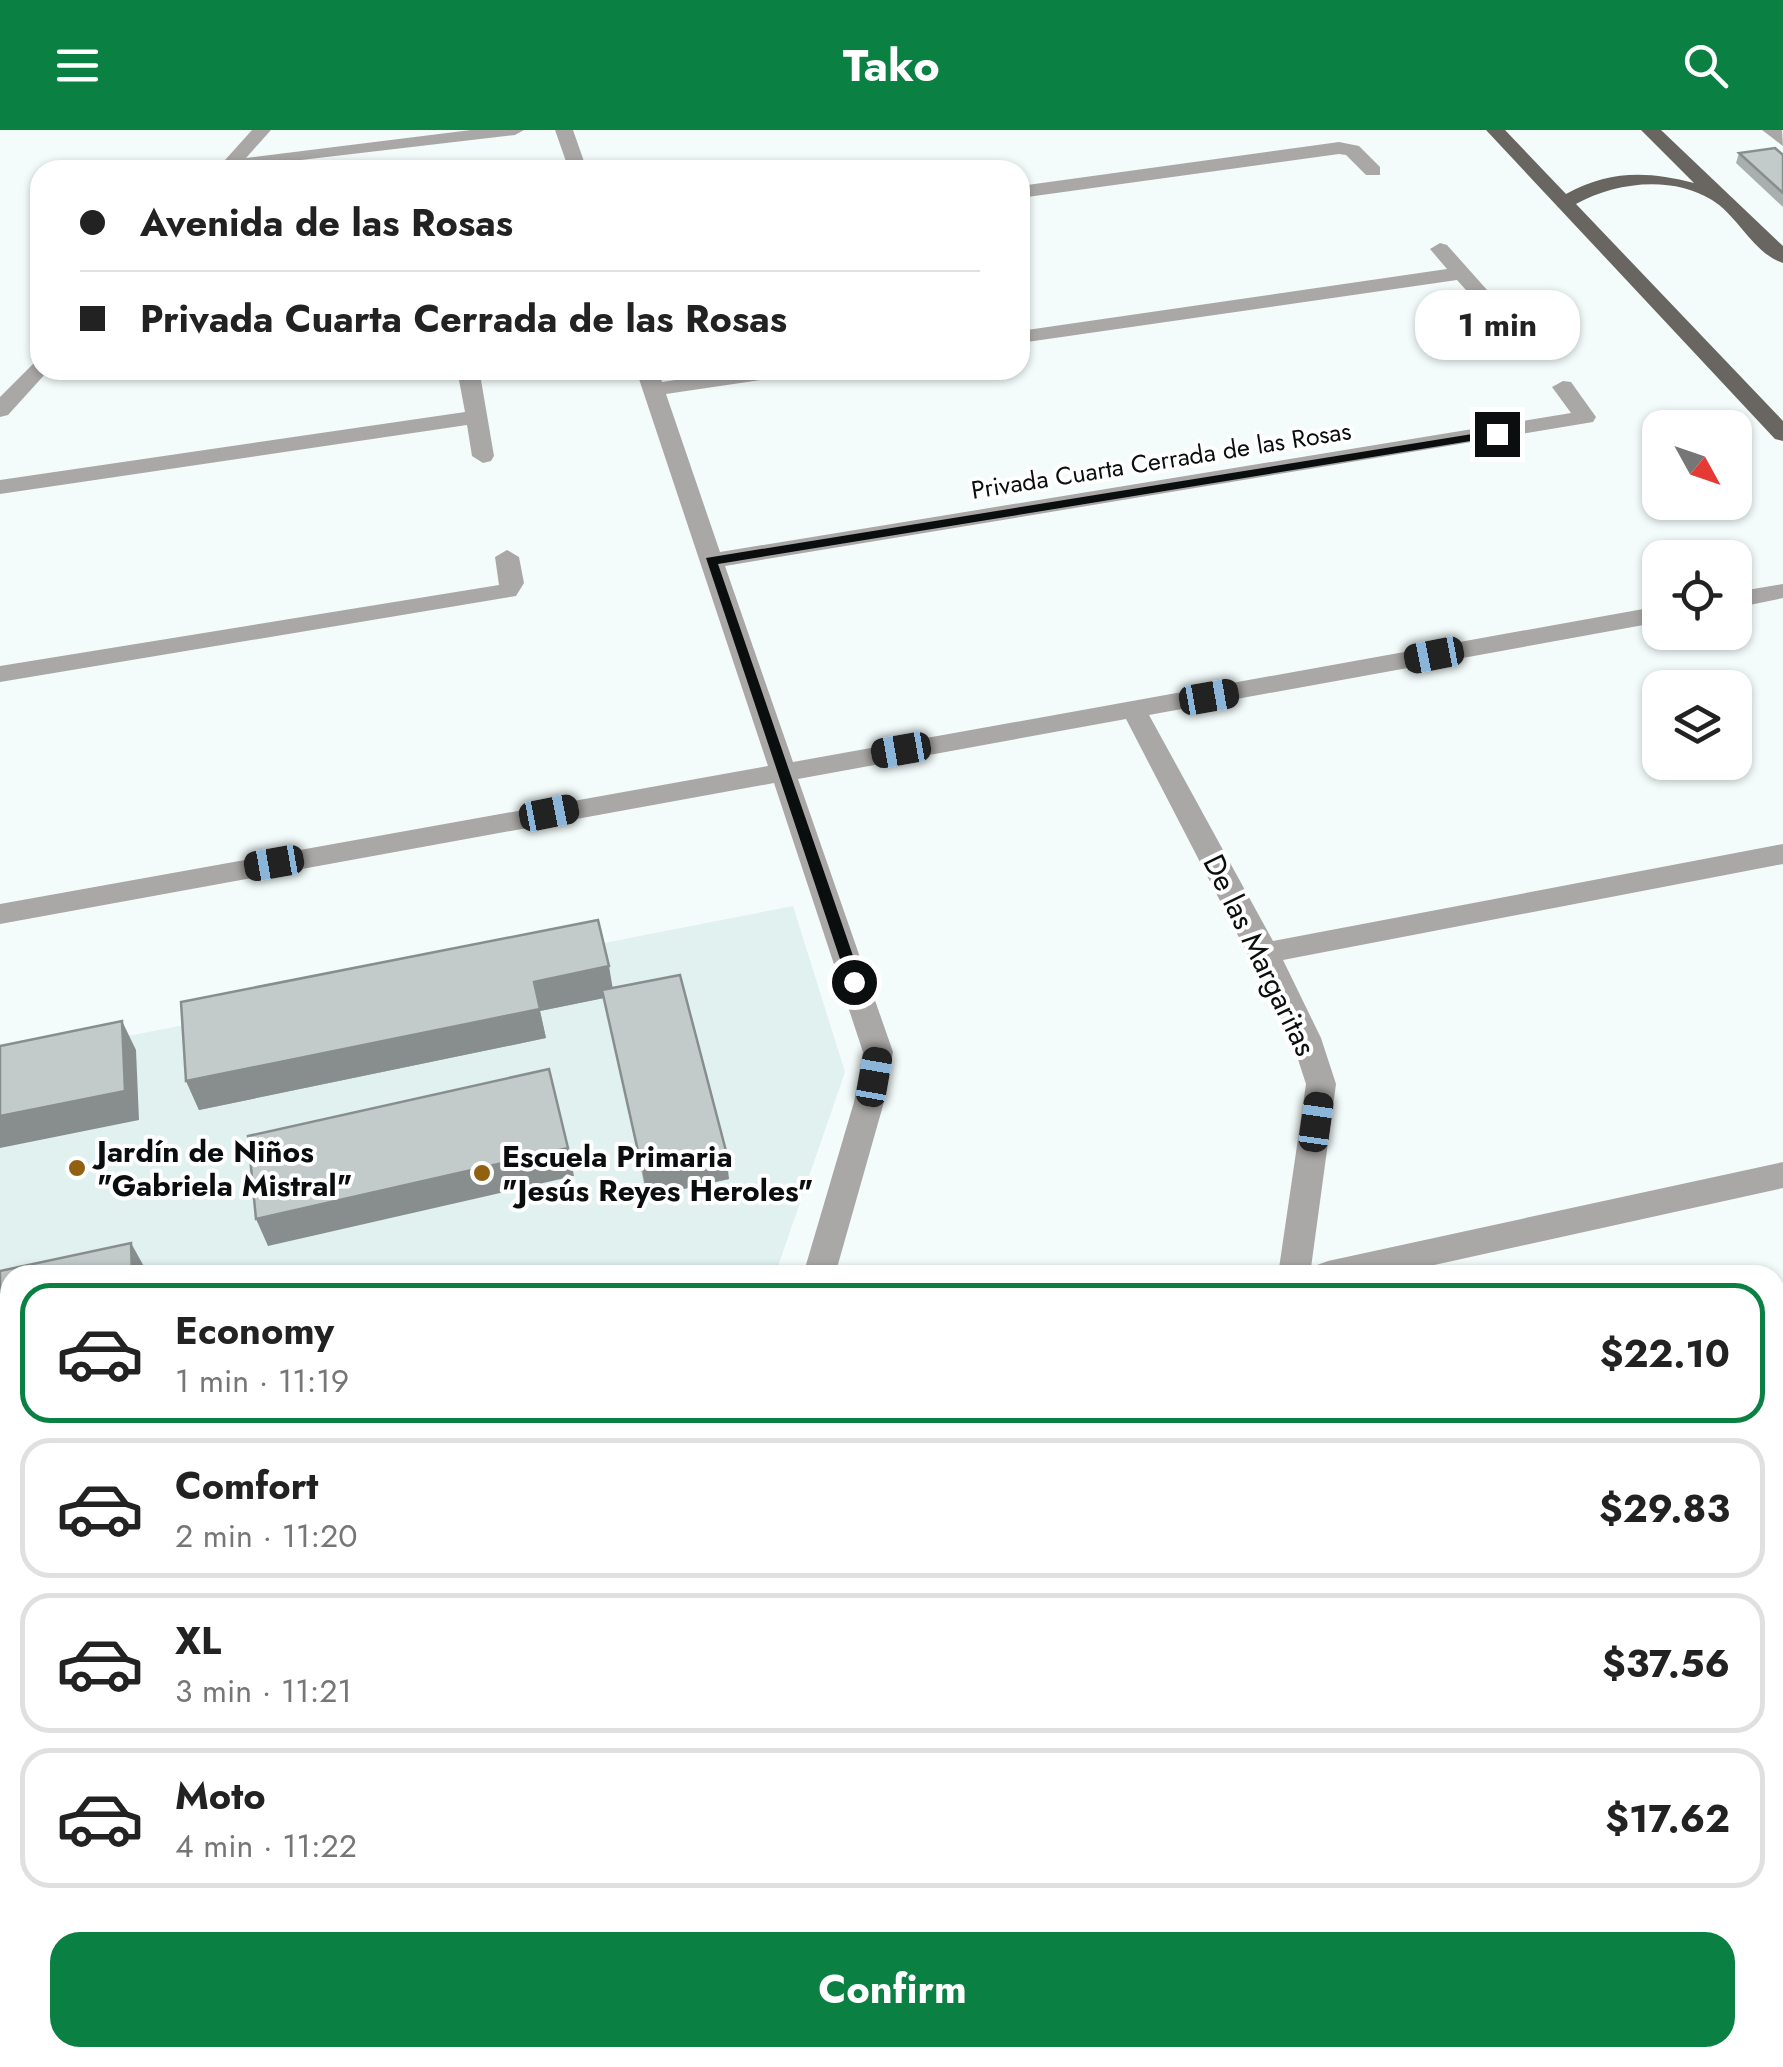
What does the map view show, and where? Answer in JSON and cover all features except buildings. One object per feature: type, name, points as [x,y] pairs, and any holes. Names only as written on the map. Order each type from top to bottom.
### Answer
[{"type":"main road","points":[[1495,130],[1783,434]]},
{"type":"main road","points":[[1650,130],[1783,257]]},
{"type":"main road","points":[[1566,202],[1594,184],[1625,177],[1656,178],[1717,195]]},
{"type":"street","points":[[234,160],[262,130]]},
{"type":"street","points":[[288,160],[515,130]]},
{"type":"street","points":[[564,130],[574,160]]},
{"type":"street","points":[[1770,130],[1783,140]]},
{"type":"street","points":[[1030,191],[1339,148],[1352,150],[1373,172]]},
{"type":"street","points":[[1440,249],[1488,304]]},
{"type":"street","points":[[1030,335],[1462,273]]},
{"type":"street","points":[[0,410],[30,378]]},
{"type":"street","points":[[470,380],[483,456]]},
{"type":"street","points":[[650,380],[878,1052],[869,1102],[822,1265]]},
{"type":"street","name":"Privada Cuarta Cerrada de las Rosas","points":[[710,561],[1584,417],[1563,388]]},
{"type":"street","points":[[0,487],[477,418]]},
{"type":"street","points":[[0,674],[508,591],[512,583],[507,557]]},
{"type":"street","points":[[1752,597],[1783,591]]},
{"type":"street","points":[[0,914],[784,769],[1134,711],[1642,617]]},
{"type":"street","name":"De las Margaritas","points":[[1134,711],[1264,953],[1306,1038],[1321,1084],[1295,1265]]},
{"type":"street","points":[[1264,953],[1783,854]]},
{"type":"street","points":[[1374,1265],[1783,1175]]},
{"type":"shaded area","name":"Escuela Primaria \"Jesús Reyes Heroles\"","points":[[793,906],[845,1072],[778,1265],[0,1265],[0,1061]]},
{"type":"place","name":"Jardín de Niños \"Gabriela Mistral\"","points":[[77,1168]]},
{"type":"place","name":"Escuela Primaria \"Jesús Reyes Heroles\"","points":[[482,1173]]},
{"type":"route","points":[[854,982],[710,561],[1497,434]]}]
